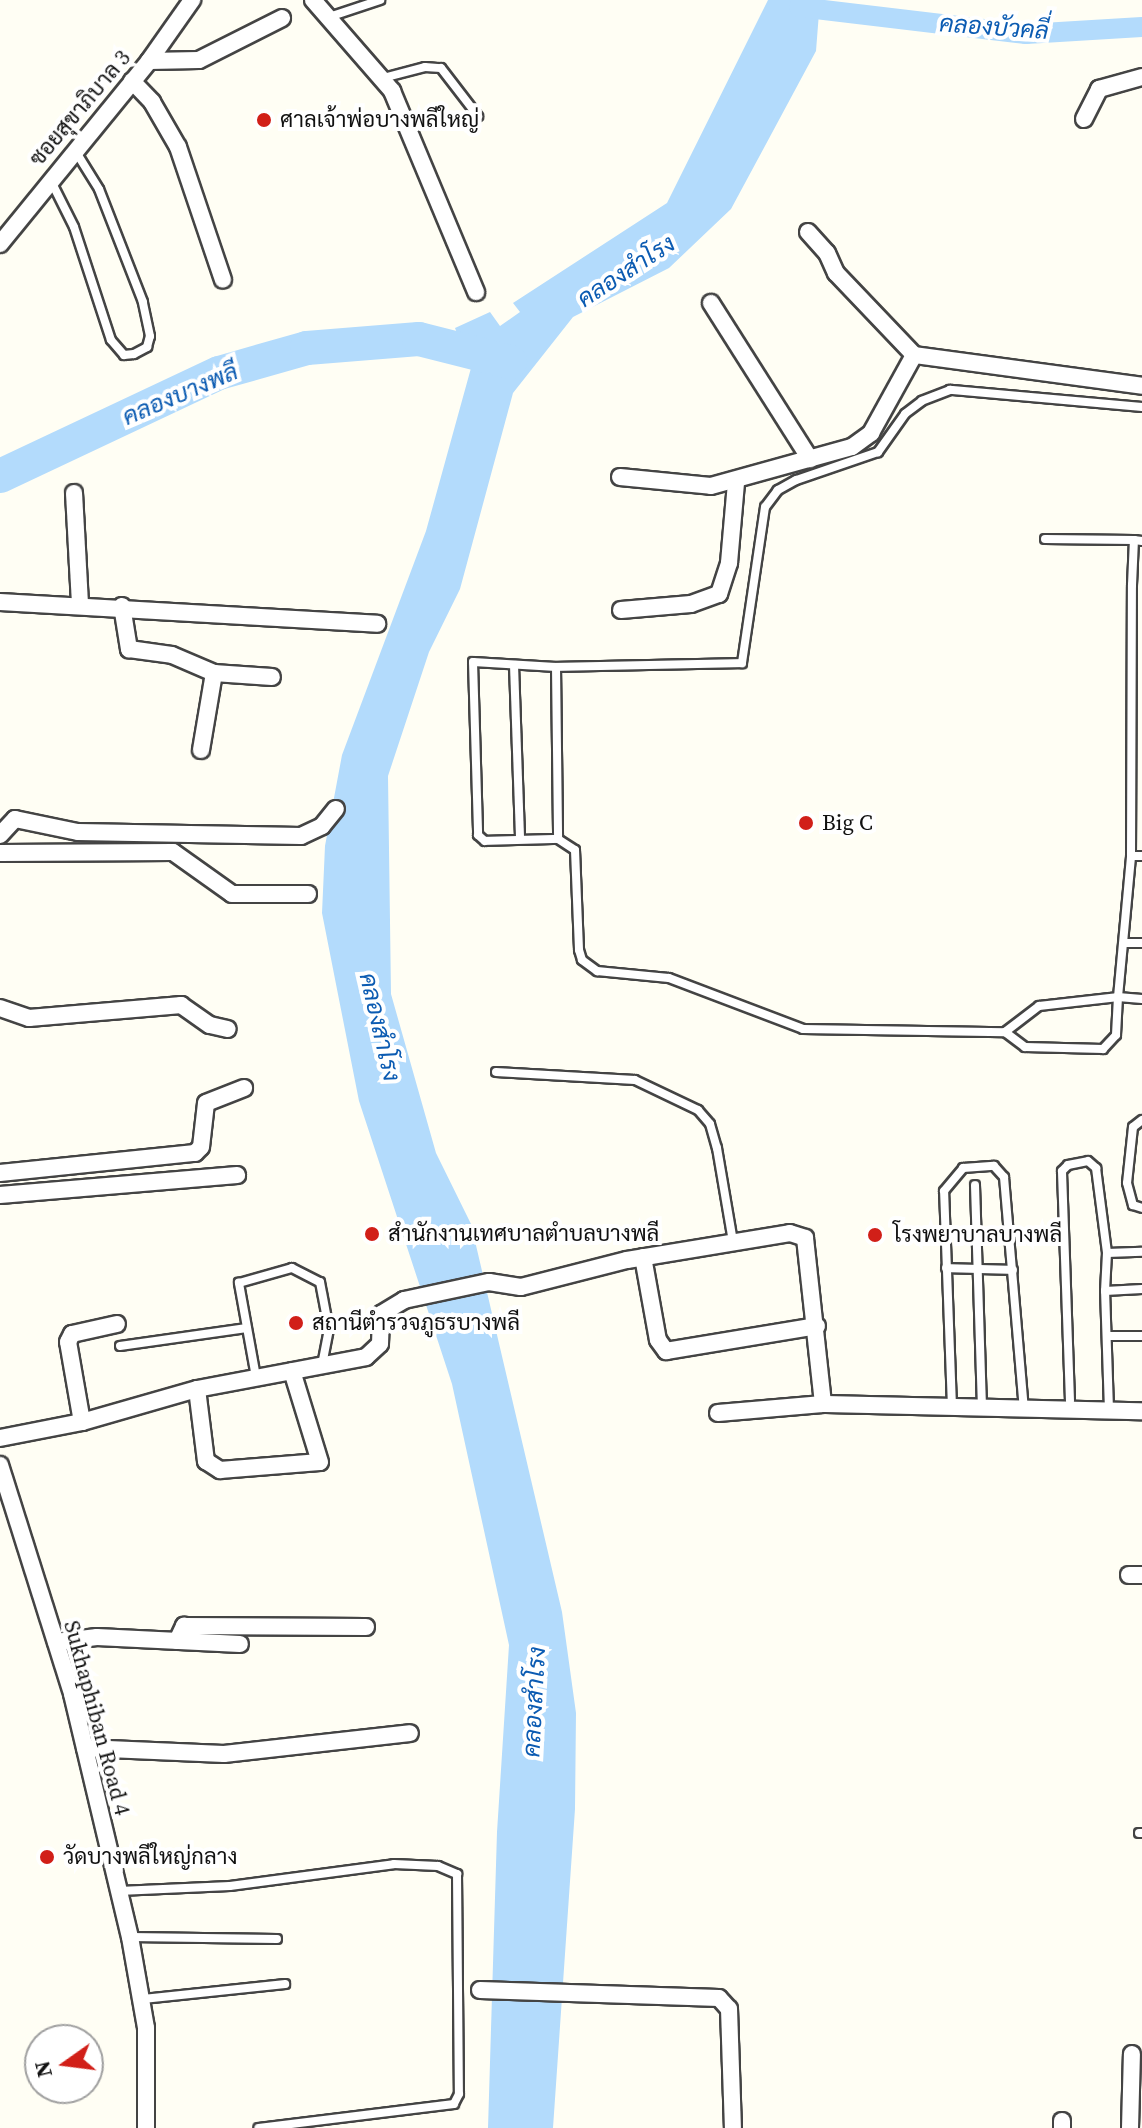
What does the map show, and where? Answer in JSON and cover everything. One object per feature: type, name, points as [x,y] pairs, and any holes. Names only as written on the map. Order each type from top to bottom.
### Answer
[{"type":"street","name":"ซอยสุขาภิบาล 3","points":[[0,244],[49,178],[149,61],[192,0]]},
{"type":"street","points":[[313,0],[383,78],[409,124],[435,204],[476,292]]},
{"type":"street","points":[[149,61],[199,60],[282,18]]},
{"type":"street","points":[[1084,119],[1099,89],[1142,77]]},
{"type":"street","points":[[132,81],[152,102],[178,147],[223,280]]},
{"type":"street","points":[[808,232],[827,253],[836,273],[914,355],[1142,386]]},
{"type":"street","points":[[711,303],[810,459]]},
{"type":"street","points":[[620,477],[691,487],[736,483],[865,440],[914,355]]},
{"type":"street","points":[[621,610],[691,604],[719,594],[729,563],[736,483]]},
{"type":"street","points":[[74,493],[80,604]]},
{"type":"street","points":[[0,602],[122,606],[377,624]]},
{"type":"street","points":[[122,606],[129,649],[172,655],[214,673],[272,677]]},
{"type":"street","points":[[201,750],[214,673]]},
{"type":"street","points":[[0,835],[15,819],[78,832],[301,836],[322,826],[336,809]]},
{"type":"street","points":[[0,853],[173,852],[232,894],[308,894]]},
{"type":"street","points":[[0,1008],[29,1018],[181,1005],[195,1009],[210,1025],[228,1029]]},
{"type":"street","points":[[0,1173],[195,1153],[201,1147],[206,1103],[244,1088]]},
{"type":"street","points":[[0,1195],[237,1175]]},
{"type":"street","points":[[0,1438],[82,1422],[197,1389],[375,1354],[381,1314],[387,1305],[404,1300],[489,1282],[521,1287],[643,1257],[790,1233],[805,1238],[817,1326],[823,1404]]},
{"type":"street","points":[[643,1257],[658,1340],[666,1351],[817,1326]]},
{"type":"street","points":[[82,1422],[68,1342],[72,1334],[117,1324]]},
{"type":"street","points":[[197,1389],[206,1461],[220,1470],[320,1462],[292,1371]]},
{"type":"street","points":[[718,1413],[823,1404],[1142,1411]]},
{"type":"street","name":"Sukhaphiban Road 4","points":[[0,1465],[56,1642],[130,1937],[143,1999],[146,2128]]},
{"type":"street","points":[[177,1641],[184,1626],[366,1627]]},
{"type":"street","points":[[56,1642],[97,1637],[240,1644]]},
{"type":"street","points":[[85,1748],[224,1754],[410,1733]]},
{"type":"street","points":[[480,1990],[581,1991],[725,2002],[733,2128]]},
{"type":"street","points":[[1130,2128],[1132,2054]]},
{"type":"lane","points":[[328,17],[380,0]]},
{"type":"lane","points":[[383,78],[425,67],[441,68],[478,116]]},
{"type":"lane","points":[[49,178],[74,227],[111,340],[124,355],[134,354],[147,347],[150,336],[143,302],[99,189],[74,148]]},
{"type":"lane","points":[[1045,539],[1138,540],[1131,678],[1132,896],[1116,1035],[1103,1049],[1025,1047],[1005,1032],[803,1029],[669,978],[589,968],[579,950],[578,861],[571,845],[558,839],[480,839],[473,662],[556,667],[742,663],[765,507],[778,490],[796,480],[878,452],[905,414],[922,401],[950,390],[1142,407]]},
{"type":"lane","points":[[514,665],[520,839]]},
{"type":"lane","points":[[556,667],[558,839]]},
{"type":"lane","points":[[1131,678],[1142,678]]},
{"type":"lane","points":[[1131,726],[1142,726]]},
{"type":"lane","points":[[1130,773],[1142,774]]},
{"type":"lane","points":[[1131,820],[1142,820]]},
{"type":"lane","points":[[1131,856],[1142,856]]},
{"type":"lane","points":[[1132,896],[1142,896]]},
{"type":"lane","points":[[1125,943],[1142,943]]},
{"type":"lane","points":[[1005,1032],[1039,1006],[1118,997],[1142,999]]},
{"type":"lane","points":[[496,1072],[635,1080],[698,1110],[710,1124],[717,1148],[733,1242]]},
{"type":"lane","points":[[1142,1120],[1131,1135],[1127,1183],[1133,1205],[1142,1208]]},
{"type":"lane","points":[[1070,1401],[1062,1171],[1068,1165],[1088,1161],[1096,1168],[1107,1253],[1105,1291],[1109,1336],[1109,1410]]},
{"type":"lane","points":[[952,1407],[944,1191],[963,1168],[994,1166],[1004,1177],[1024,1409]]},
{"type":"lane","points":[[975,1185],[982,1409]]},
{"type":"lane","points":[[1107,1253],[1142,1252]]},
{"type":"lane","points":[[256,1378],[239,1283],[245,1277],[292,1268],[309,1272],[320,1282],[327,1312],[322,1366]]},
{"type":"lane","points":[[946,1268],[1013,1270]]},
{"type":"lane","points":[[1105,1291],[1142,1289]]},
{"type":"lane","points":[[120,1346],[247,1328]]},
{"type":"lane","points":[[1109,1336],[1142,1336]]},
{"type":"lane","points":[[117,1891],[230,1886],[394,1864],[450,1868],[460,1885],[457,1990],[459,2094],[454,2104],[258,2128]]},
{"type":"lane","points":[[130,1937],[277,1939]]},
{"type":"lane","points":[[143,1999],[285,1984]]},
{"type":"lane","points":[[457,1990],[480,1990]]},
{"type":"water","name":"คลองสำโรง","points":[[768,0],[820,0],[816,51],[731,209],[669,268],[573,317],[513,393],[460,589],[429,652],[388,776],[391,994],[436,1153],[471,1224],[562,1612],[576,1713],[575,1809],[553,2128],[488,2128],[497,1832],[509,1645],[452,1384],[359,1101],[322,913],[325,846],[342,755],[426,531],[471,368],[455,328],[490,312],[500,326],[520,312],[513,303],[667,203]]},
{"type":"waterway","name":"คลองบัวคลี่","points":[[799,7],[1026,34],[1142,27]]},
{"type":"waterway","name":"คลองบางพลี","points":[[0,476],[219,373],[307,348],[419,339],[510,362]]},
{"type":"place","name":"ศาลเจ้าพ่อบางพลีใหญ่","points":[[264,120]]},
{"type":"place","name":"Big C","points":[[806,823]]},
{"type":"place","name":"สำนักงานเทศบาลตำบลบางพลี","points":[[372,1234]]},
{"type":"place","name":"โรงพยาบาลบางพลี","points":[[875,1235]]},
{"type":"place","name":"สถานีตำรวจภูธรบางพลี","points":[[296,1323]]},
{"type":"place","name":"วัดบางพลีใหญ่กลาง","points":[[47,1857]]}]
